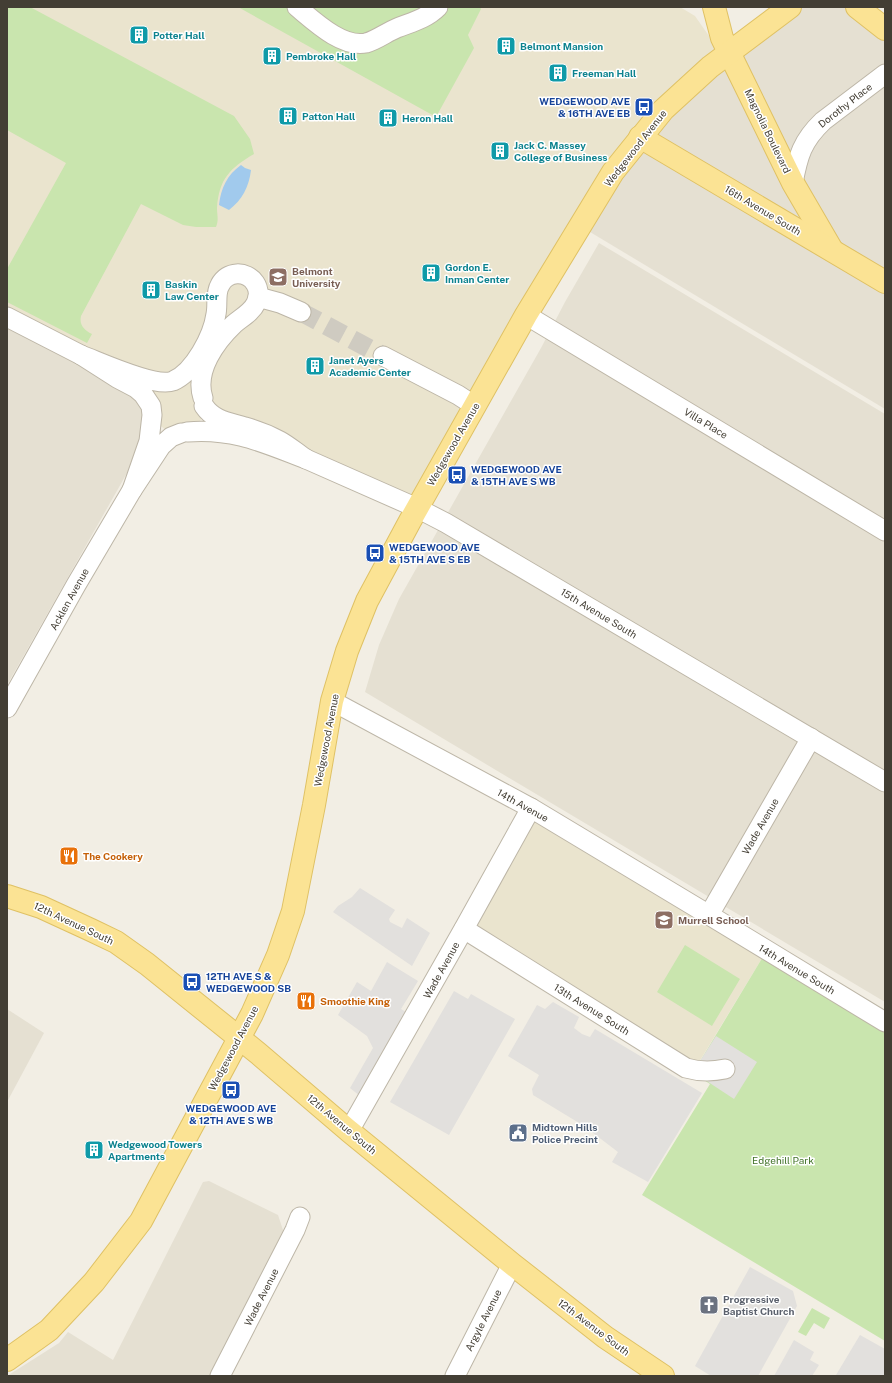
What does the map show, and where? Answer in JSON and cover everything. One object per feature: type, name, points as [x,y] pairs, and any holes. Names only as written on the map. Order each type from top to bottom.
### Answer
[{"type":"main road","name":"Magnolia Boulevard","points":[[714,7],[722,38],[793,183],[832,251]]},
{"type":"main road","name":"Wedgewood Avenue","points":[[7,1360],[49,1330],[94,1282],[141,1221],[240,1038],[276,961],[293,911],[314,805],[332,701],[347,651],[367,601],[417,508],[526,315],[614,172],[663,110],[710,67],[790,7]]},
{"type":"main road","points":[[857,7],[885,29]]},
{"type":"main road","name":"16th Avenue South","points":[[640,138],[885,282]]},
{"type":"main road","name":"12th Avenue South","points":[[7,896],[41,907],[116,942],[147,964],[240,1038],[349,1131],[512,1264],[605,1337],[663,1376]]},
{"type":"street","points":[[297,7],[338,37],[352,42],[362,43],[369,42],[391,30],[421,19],[433,12],[438,7]]},
{"type":"street","name":"Dorothy Place","points":[[793,183],[800,151],[816,128],[822,121],[885,74]]},
{"type":"street","points":[[152,410],[153,399],[158,390],[167,383],[172,382],[192,366],[209,337],[216,316],[221,286],[234,274],[247,276],[256,285],[258,292],[255,303],[247,312],[239,315],[227,311],[220,304],[221,286]]},
{"type":"street","points":[[7,317],[81,355],[140,391],[150,402],[156,421],[161,427],[171,432],[184,432],[192,429],[199,423],[204,413],[204,402],[200,384],[203,371],[209,357],[224,334],[255,303],[280,302],[301,312]]},
{"type":"street","name":"Villa Place","points":[[526,315],[885,531]]},
{"type":"street","points":[[81,355],[144,378],[162,382],[180,381],[190,384],[198,390],[204,402]]},
{"type":"street","points":[[383,356],[458,394],[474,406]]},
{"type":"street","name":"15th Avenue South","points":[[204,402],[208,412],[217,419],[246,427],[280,441],[306,459]]},
{"type":"street","name":"Acklen Avenue","points":[[132,490],[149,441],[152,410]]},
{"type":"street","name":"15th Avenue South","points":[[184,432],[213,431],[236,434],[306,459],[417,508],[504,557],[885,782]]},
{"type":"street","name":"Acklen Avenue","points":[[7,708],[132,490],[161,446],[171,437],[184,432]]},
{"type":"street","name":"14th Avenue","points":[[332,701],[531,808],[709,915]]},
{"type":"street","name":"Wade Avenue","points":[[709,915],[811,738]]},
{"type":"street","name":"Wade Avenue","points":[[349,1131],[531,808]]},
{"type":"street","name":"14th Avenue South","points":[[709,915],[885,1022]]},
{"type":"street","name":"13th Avenue South","points":[[464,929],[686,1068],[698,1072],[725,1069]]},
{"type":"street","name":"Wade Avenue","points":[[220,1376],[295,1230],[300,1217]]},
{"type":"street","name":"Argyle Avenue","points":[[455,1376],[512,1264]]},
{"type":"shaded area","name":"Belmont University","points":[[7,7],[680,7],[695,16],[722,58],[613,172],[417,508],[202,418],[197,425],[166,430],[158,424],[152,410],[155,394],[129,379],[7,317]]},
{"type":"shaded area","points":[[793,7],[857,7],[885,29],[885,409],[580,226],[697,86]]},
{"type":"shaded area","points":[[599,243],[885,414],[885,1002],[365,692],[379,645],[399,599]]},
{"type":"shaded area","points":[[7,327],[137,394],[148,408],[140,450],[7,685]]},
{"type":"shaded area","points":[[531,808],[767,950],[693,1072],[464,929]]},
{"type":"shaded area","points":[[360,888],[395,910],[389,919],[390,922],[402,928],[407,918],[430,933],[412,966],[333,912],[338,906],[352,897]]},
{"type":"shaded area","points":[[387,962],[418,981],[401,1009],[406,1012],[360,1096],[350,1088],[373,1048],[367,1036],[338,1015],[357,982],[371,991]]},
{"type":"shaded area","points":[[454,991],[468,999],[471,994],[515,1019],[449,1135],[390,1102]]},
{"type":"shaded area","points":[[553,1002],[579,1017],[574,1028],[582,1034],[590,1037],[595,1029],[702,1093],[648,1182],[612,1162],[618,1152],[584,1126],[533,1095],[532,1089],[539,1075],[508,1056],[537,1005],[545,1009]]},
{"type":"shaded area","points":[[7,1009],[44,1033],[7,1102]]},
{"type":"shaded area","points":[[716,1036],[757,1062],[734,1099],[693,1072]]},
{"type":"shaded area","points":[[209,1181],[278,1215],[284,1233],[210,1376],[7,1376],[59,1343],[68,1332],[113,1360],[203,1182]]},
{"type":"shaded area","points":[[750,1267],[793,1291],[797,1306],[758,1376],[711,1376],[695,1366]]},
{"type":"shaded area","points":[[860,1335],[885,1349],[885,1376],[836,1375]]},
{"type":"shaded area","points":[[794,1340],[814,1352],[810,1360],[819,1365],[812,1376],[774,1376]]},
{"type":"green space","points":[[7,7],[30,7],[234,116],[250,139],[254,154],[238,164],[227,175],[223,182],[218,198],[218,220],[216,227],[196,227],[183,225],[141,204],[81,316],[83,327],[92,334],[87,343],[7,302],[7,269],[66,163],[7,130]]},
{"type":"green space","points":[[238,7],[480,7],[481,9],[468,35],[474,48],[436,117]]},
{"type":"green space","points":[[685,945],[740,979],[712,1026],[657,992]]},
{"type":"green space","name":"Edgehill Park","points":[[767,950],[885,1022],[885,1341],[642,1195],[710,1084],[693,1073]]},
{"type":"green space","points":[[812,1308],[830,1318],[824,1329],[814,1323],[806,1336],[798,1332]]},
{"type":"water","points":[[241,165],[251,170],[249,182],[238,202],[229,210],[219,205],[221,193],[228,178]]},
{"type":"tunnel","points":[[301,312],[383,356]]},
{"type":"place","name":"Potter Hall","points":[[139,35]]},
{"type":"place","name":"Belmont Mansion","points":[[506,46]]},
{"type":"place","name":"Pembroke Hall","points":[[272,56]]},
{"type":"place","name":"Freeman Hall","points":[[558,73]]},
{"type":"place","name":"WEDGEWOOD AVE & 16TH AVE EB","points":[[644,107]]},
{"type":"place","name":"Patton Hall","points":[[288,116]]},
{"type":"place","name":"Heron Hall","points":[[388,118]]},
{"type":"place","name":"Jack C. Massey College of Business","points":[[500,151]]},
{"type":"place","name":"Gordon E. Inman Center","points":[[431,273]]},
{"type":"place","name":"Belmont University","points":[[278,277]]},
{"type":"place","name":"Baskin Law Center","points":[[151,290]]},
{"type":"place","name":"Janet Ayers Academic Center","points":[[315,366]]},
{"type":"place","name":"WEDGEWOOD AVE & 15TH AVE S WB","points":[[457,475]]},
{"type":"place","name":"WEDGEWOOD AVE & 15TH AVE S EB","points":[[375,553]]},
{"type":"place","name":"The Cookery","points":[[69,856]]},
{"type":"place","name":"Murrell School","points":[[664,920]]},
{"type":"place","name":"12TH AVE S & WEDGEWOOD SB","points":[[192,982]]},
{"type":"place","name":"Smoothie King","points":[[306,1001]]},
{"type":"place","name":"WEDGEWOOD AVE & 12TH AVE S WB","points":[[231,1090]]},
{"type":"place","name":"Midtown Hills Police Precint","points":[[518,1133]]},
{"type":"place","name":"Wedgewood Towers Apartments","points":[[94,1150]]},
{"type":"place","name":"Progressive Baptist Church","points":[[709,1305]]}]
